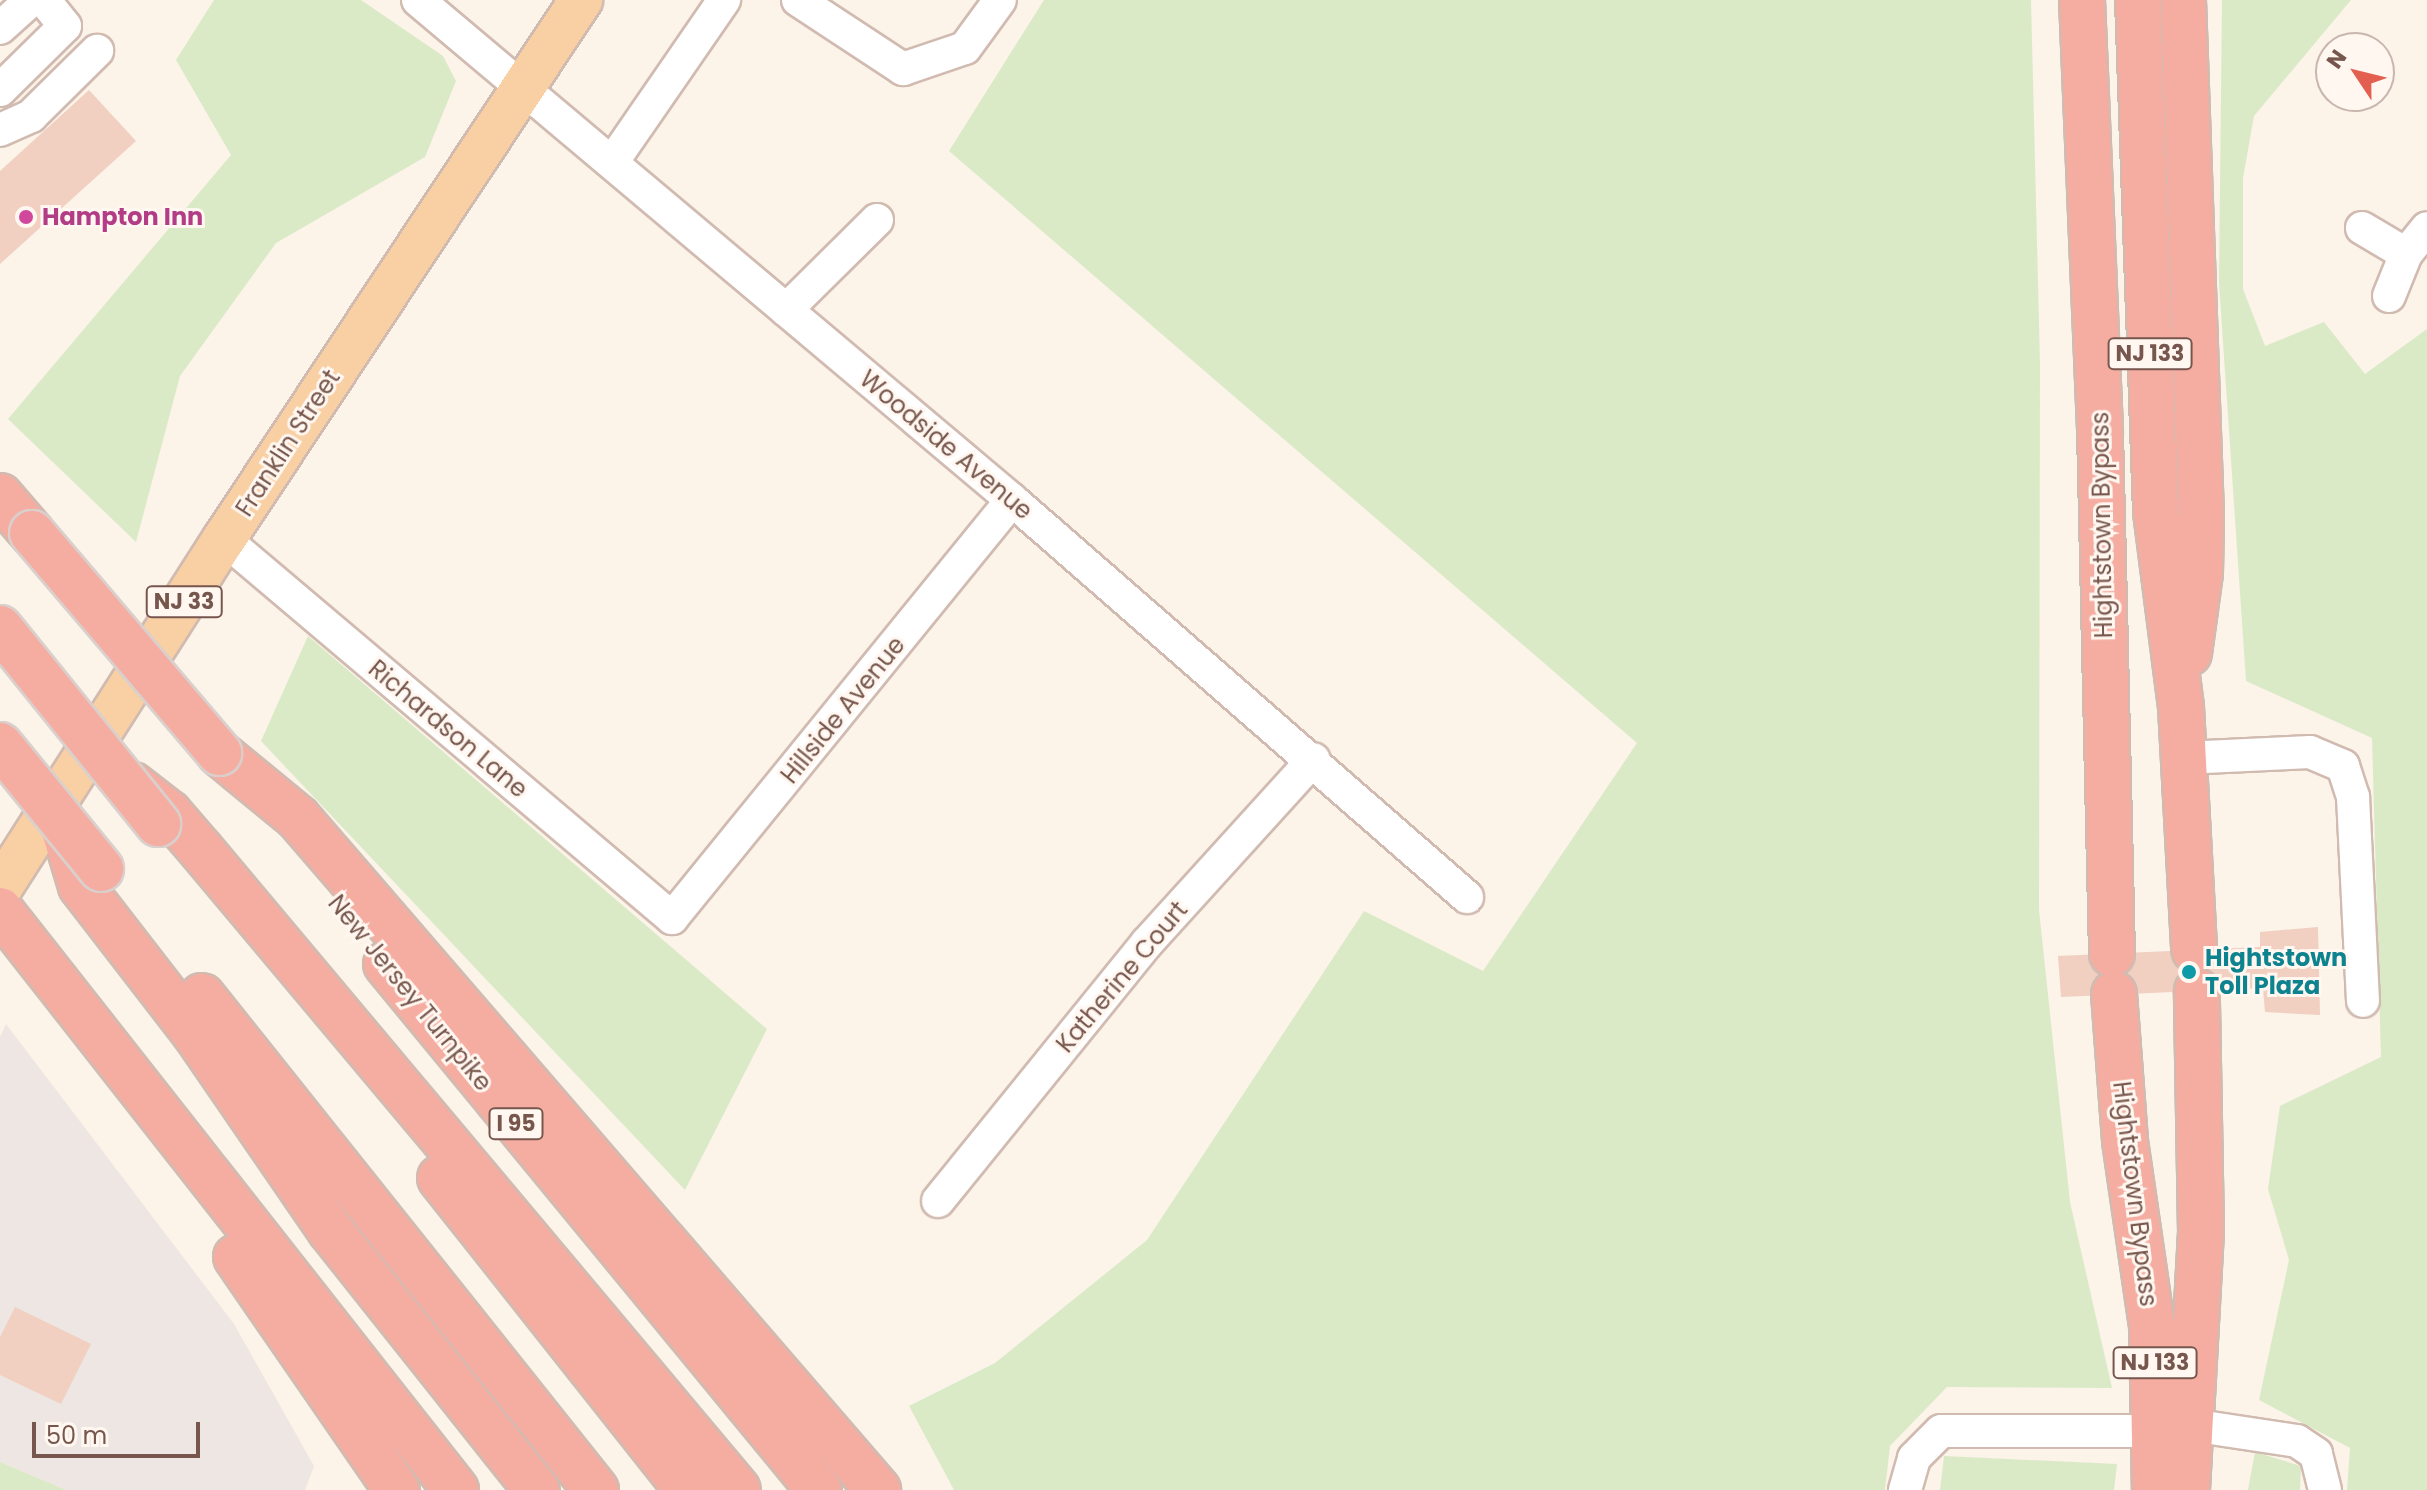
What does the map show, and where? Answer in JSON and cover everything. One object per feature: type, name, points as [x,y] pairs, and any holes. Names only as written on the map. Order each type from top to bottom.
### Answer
[{"type":"highway","name":"Hightstown Bypass","points":[[2082,0],[2100,430],[2113,974],[2125,1141],[2152,1325],[2158,1431],[2155,1490]]},
{"type":"highway","name":"NJ 133","points":[[2138,0],[2156,512],[2181,707],[2196,970],[2201,1232]]},
{"type":"highway","points":[[2181,707],[2200,573],[2201,516],[2183,0]]},
{"type":"highway","name":"New Jersey Turnpike","points":[[0,496],[219,753],[453,1048],[819,1490]]},
{"type":"highway","points":[[0,628],[738,1490]]},
{"type":"highway","points":[[0,745],[60,818],[91,878],[348,1255],[537,1490]]},
{"type":"highway","points":[[219,753],[298,818],[878,1490]]},
{"type":"highway","points":[[163,819],[687,1490]]},
{"type":"highway","points":[[91,878],[596,1490]]},
{"type":"highway","points":[[0,910],[456,1490]]},
{"type":"highway","points":[[99,1038],[182,1183],[397,1490]]},
{"type":"highway","points":[[2201,1232],[2211,1428],[2208,1490]]},
{"type":"highway","points":[[2187,1490],[2201,1232]]},
{"type":"main road","name":"Franklin Street","points":[[0,889],[224,539],[581,0]]},
{"type":"street","points":[[0,28],[31,0]]},
{"type":"street","points":[[0,130],[31,116],[109,61],[65,26],[44,0]]},
{"type":"street","name":"Woodside Avenue","points":[[418,0],[524,85],[1012,500],[1314,759],[1467,897]]},
{"type":"street","points":[[613,161],[724,0]]},
{"type":"street","points":[[798,0],[903,69],[965,48],[1000,0]]},
{"type":"street","points":[[0,90],[65,26]]},
{"type":"street","points":[[786,310],[877,220]]},
{"type":"street","points":[[2362,228],[2406,254]]},
{"type":"street","points":[[2389,296],[2406,254],[2427,228]]},
{"type":"street","name":"Hillside Avenue","points":[[672,918],[1012,500]]},
{"type":"street","name":"Richardson Lane","points":[[224,539],[672,918]]},
{"type":"street","points":[[2184,758],[2310,752],[2343,766],[2353,797],[2363,1001]]},
{"type":"street","name":"Katherine Court","points":[[938,1201],[1147,943],[1314,759]]},
{"type":"street","points":[[2211,1428],[2297,1441],[2316,1454],[2325,1490]]},
{"type":"street","points":[[1905,1490],[1914,1458],[1941,1431],[2158,1431]]},
{"type":"shaded area","points":[[6,1024],[234,1324],[314,1466],[305,1490],[66,1490],[0,1462],[0,1037]]},
{"type":"green space","points":[[214,0],[361,0],[443,56],[456,81],[425,157],[276,243],[180,376],[136,542],[8,419],[231,155],[176,60]]},
{"type":"green space","points":[[1044,0],[2031,0],[2040,364],[2039,910],[2070,1202],[2112,1388],[1947,1387],[1890,1446],[1885,1490],[954,1490],[909,1406],[995,1363],[1147,1240],[1364,911],[1483,971],[1637,743],[949,151]]},
{"type":"green space","points":[[2222,0],[2351,0],[2324,32],[2315,32],[2315,43],[2254,116],[2243,178],[2243,289],[2265,346],[2324,322],[2365,374],[2427,329],[2427,1490],[2347,1490],[2350,1448],[2259,1400],[2289,1260],[2268,1189],[2280,1106],[2381,1057],[2372,738],[2246,681],[2219,283]]},
{"type":"green space","points":[[308,636],[767,1029],[685,1190],[261,741]]},
{"type":"green space","points":[[2255,1452],[2301,1466],[2300,1490],[2248,1490]]},
{"type":"green space","points":[[1944,1456],[2117,1464],[2114,1490],[1940,1490]]},
{"type":"green space","points":[[0,1462],[66,1490],[0,1490]]},
{"type":"building","name":"Hampton Inn","points":[[89,90],[136,141],[0,264],[0,171]]},
{"type":"building","name":"Hightstown Toll Plaza","points":[[2318,927],[2320,1015],[2265,1012],[2263,988],[2061,997],[2058,956],[2260,947],[2260,932]]},
{"type":"building","points":[[15,1307],[91,1344],[61,1404],[0,1375],[0,1337]]},
{"type":"place","name":"Hampton Inn","points":[[26,217]]},
{"type":"place","name":"Hightstown Toll Plaza","points":[[2189,972]]}]
